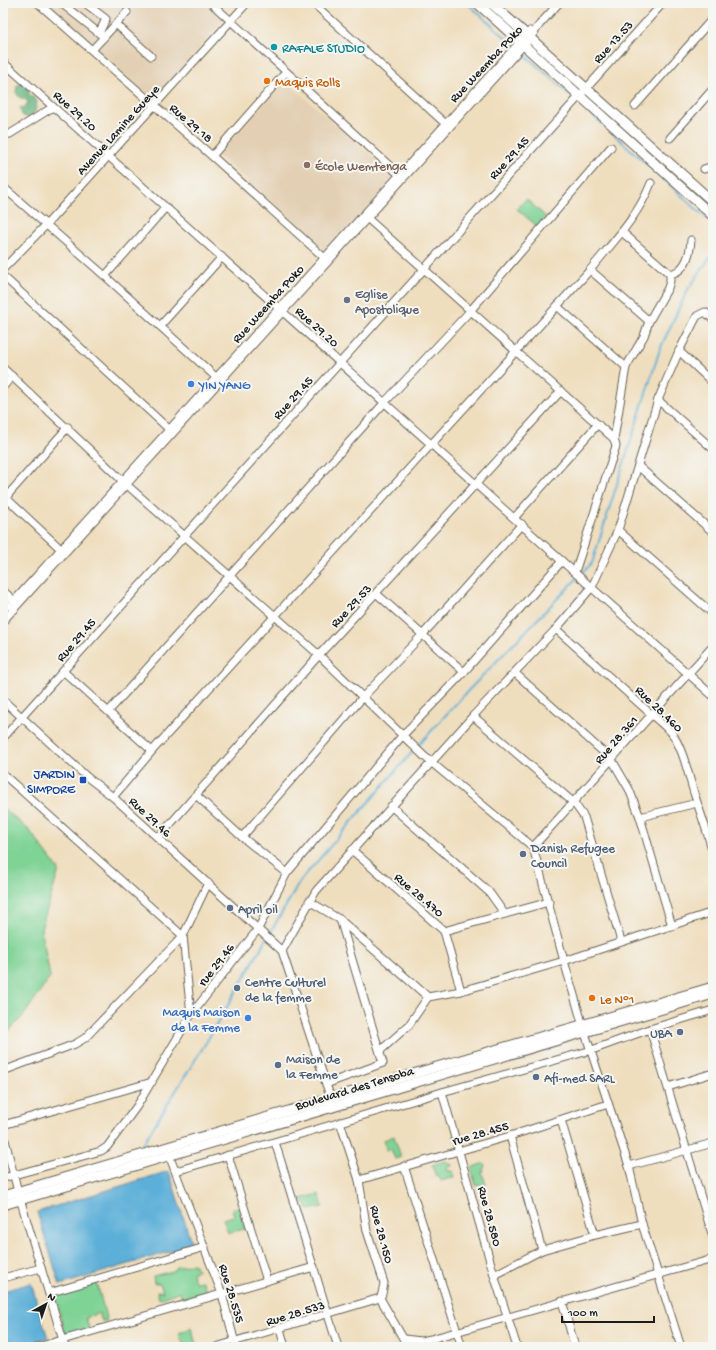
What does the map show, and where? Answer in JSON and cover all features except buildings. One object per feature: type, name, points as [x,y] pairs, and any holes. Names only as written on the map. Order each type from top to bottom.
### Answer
[{"type":"main road","points":[[477,3],[525,40],[713,202]]},
{"type":"main road","points":[[491,3],[525,40]]},
{"type":"main road","points":[[583,91],[713,216]]},
{"type":"main road","name":"Boulevard des Tensoba","points":[[3,1205],[20,1196],[332,1103],[443,1073],[713,987]]},
{"type":"main road","name":"Boulevard des Tensoba","points":[[584,1029],[713,994]]},
{"type":"main road","name":"Boulevard des Tensoba","points":[[3,1196],[20,1196],[169,1155],[332,1103]]},
{"type":"street","name":"Rue 29.18","points":[[38,3],[155,105],[327,259]]},
{"type":"street","points":[[61,3],[102,35]]},
{"type":"street","points":[[85,3],[106,19],[102,35]]},
{"type":"street","points":[[211,3],[402,176]]},
{"type":"street","name":"Avenue Lamine Gueye","points":[[3,269],[46,225],[247,3]]},
{"type":"street","points":[[313,3],[448,126]]},
{"type":"street","name":"Rue Weemba Poko","points":[[3,622],[15,605],[63,551],[559,3]]},
{"type":"street","name":"Rue 13.53","points":[[583,91],[663,3]]},
{"type":"street","points":[[92,50],[102,35],[116,24],[127,12]]},
{"type":"street","points":[[635,106],[713,18]]},
{"type":"street","points":[[116,24],[151,56]]},
{"type":"street","name":"Rue 29.20","points":[[3,62],[522,524],[575,573]]},
{"type":"street","points":[[212,156],[286,72]]},
{"type":"street","points":[[670,138],[713,89]]},
{"type":"street","name":"Rue 29.45","points":[[3,738],[184,534],[583,91]]},
{"type":"street","points":[[3,135],[10,134],[53,107]]},
{"type":"street","points":[[109,711],[385,402],[471,310],[611,147]]},
{"type":"street","points":[[704,169],[713,166]]},
{"type":"street","name":"Rue Weemba Poko","points":[[327,259],[368,218],[402,176]]},
{"type":"street","points":[[113,797],[152,751],[590,270],[622,232],[644,202],[651,183]]},
{"type":"street","points":[[3,187],[105,276],[218,380]]},
{"type":"street","points":[[105,276],[166,207]]},
{"type":"street","points":[[368,218],[614,439]]},
{"type":"street","points":[[622,232],[670,274]]},
{"type":"street","points":[[670,274],[676,273],[682,269],[690,251],[691,240]]},
{"type":"street","points":[[160,326],[222,257]]},
{"type":"street","points":[[590,270],[650,321]]},
{"type":"street","points":[[670,274],[668,288],[650,321],[644,336],[626,367],[614,439],[616,446],[575,573],[713,696]]},
{"type":"street","points":[[3,276],[171,431]]},
{"type":"street","points":[[557,306],[626,367]]},
{"type":"street","points":[[332,1103],[282,951],[309,901],[352,850],[473,716],[556,629],[592,587],[618,530],[658,400],[679,351],[697,316],[705,312],[713,319]]},
{"type":"street","points":[[679,351],[713,383]]},
{"type":"street","points":[[3,368],[125,482],[319,655],[425,757],[534,847],[564,961],[584,1029],[629,1166],[642,1224],[681,1347]]},
{"type":"street","points":[[3,387],[12,376]]},
{"type":"street","name":"Rue 29.53","points":[[158,838],[319,655],[377,594],[561,391]]},
{"type":"street","points":[[658,400],[713,449]]},
{"type":"street","points":[[514,518],[598,424]]},
{"type":"street","points":[[63,551],[5,496],[68,428]]},
{"type":"street","points":[[638,466],[713,532]]},
{"type":"street","points":[[242,837],[363,697],[423,635],[522,524]]},
{"type":"street","points":[[618,530],[713,614]]},
{"type":"street","name":"rue 29.46","points":[[3,1178],[101,1151],[108,1147],[152,1082],[191,1015],[258,929],[287,874],[404,738],[562,561]]},
{"type":"street","points":[[3,591],[15,605]]},
{"type":"street","points":[[377,594],[464,672]]},
{"type":"street","points":[[3,600],[15,605]]},
{"type":"street","name":"Rue 28.460","points":[[556,629],[671,732],[678,742],[697,802],[709,823],[713,853]]},
{"type":"street","name":"Rue 28.361","points":[[534,847],[713,646]]},
{"type":"street","points":[[64,671],[152,751]]},
{"type":"street","points":[[515,673],[612,760],[629,789],[640,817],[672,926]]},
{"type":"street","name":"Rue 29.46","points":[[3,700],[87,777],[113,797],[282,951]]},
{"type":"street","points":[[473,716],[574,803],[584,817],[621,941]]},
{"type":"street","points":[[3,774],[183,936],[191,1015]]},
{"type":"street","points":[[196,796],[287,874]]},
{"type":"street","points":[[640,817],[697,802]]},
{"type":"street","points":[[391,806],[489,892],[504,914]]},
{"type":"street","name":"Rue 28.470","points":[[352,850],[444,931],[461,991]]},
{"type":"street","points":[[3,1071],[75,1044],[84,1038],[183,936],[208,884]]},
{"type":"street","points":[[309,901],[340,919],[428,997]]},
{"type":"street","points":[[444,931],[549,902]]},
{"type":"street","points":[[380,1051],[402,1033],[428,997],[461,991],[564,961],[713,912]]},
{"type":"street","points":[[326,1084],[382,1064],[380,1051],[340,919]]},
{"type":"street","points":[[176,1171],[442,1092],[592,1050],[650,1029],[713,1010]]},
{"type":"street","points":[[650,1029],[713,1237]]},
{"type":"street","points":[[668,1087],[713,1073]]},
{"type":"street","points":[[3,1125],[152,1082]]},
{"type":"street","name":"Rue 28.580","points":[[442,1092],[494,1275],[517,1347]]},
{"type":"street","name":"rue 28.455","points":[[359,1180],[510,1136],[608,1104]]},
{"type":"street","points":[[561,1120],[595,1235]]},
{"type":"street","name":"Rue 28.150","points":[[340,1122],[359,1180],[367,1231],[384,1282],[380,1298]]},
{"type":"street","points":[[3,1132],[20,1196],[65,1347]]},
{"type":"street","points":[[510,1136],[542,1250]]},
{"type":"street","points":[[275,1142],[338,1347]]},
{"type":"street","points":[[629,1166],[713,1143]]},
{"type":"street","name":"Rue 28.535","points":[[169,1155],[222,1294],[236,1344]]},
{"type":"street","points":[[228,1155],[266,1281]]},
{"type":"street","points":[[404,1166],[462,1347]]},
{"type":"street","points":[[494,1275],[542,1250],[642,1224]]},
{"type":"street","points":[[49,1293],[205,1247]]},
{"type":"street","points":[[404,1339],[421,1342],[713,1259]]},
{"type":"street","points":[[38,1347],[314,1267]]},
{"type":"street","points":[[3,1278],[41,1268]]},
{"type":"street","points":[[380,1298],[408,1347]]},
{"type":"street","name":"Rue 28.533","points":[[216,1347],[236,1344],[380,1298]]},
{"type":"street","points":[[562,1301],[575,1347]]},
{"type":"street","points":[[280,1329],[285,1347]]},
{"type":"shaded area","points":[[45,3],[205,3],[224,21],[153,100]]},
{"type":"shaded area","name":"École Wemtenga","points":[[284,80],[396,176],[328,252],[218,155]]},
{"type":"green space","points":[[22,83],[28,87],[29,94],[37,101],[35,112],[28,118],[22,115],[20,108],[25,107],[28,102],[19,97],[16,92],[17,86]]},
{"type":"green space","points":[[526,199],[546,217],[538,227],[517,209]]},
{"type":"green space","points":[[3,808],[30,831],[59,870],[41,929],[50,977],[24,1015],[3,1037]]},
{"type":"green space","points":[[394,1136],[401,1157],[395,1159],[391,1149],[386,1150],[384,1140]]},
{"type":"green space","points":[[445,1161],[451,1164],[452,1166],[447,1167],[448,1171],[453,1171],[455,1177],[441,1181],[439,1176],[436,1177],[432,1165]]},
{"type":"green space","points":[[484,1163],[484,1172],[482,1172],[486,1185],[482,1187],[481,1184],[476,1186],[471,1168]]},
{"type":"green space","points":[[319,1194],[323,1207],[308,1210],[306,1203],[302,1202],[301,1199]]},
{"type":"green space","points":[[239,1207],[245,1229],[228,1233],[223,1219],[234,1216],[232,1209]]},
{"type":"green space","points":[[194,1264],[198,1270],[192,1273],[195,1282],[202,1281],[207,1291],[182,1298],[180,1291],[159,1299],[157,1291],[163,1292],[160,1283],[154,1283],[153,1276],[173,1271],[176,1267]]},
{"type":"green space","points":[[97,1283],[107,1321],[102,1321],[99,1313],[86,1318],[90,1331],[65,1333],[55,1295]]},
{"type":"green space","points":[[191,1328],[197,1347],[183,1344],[179,1333]]},
{"type":"water","points":[[169,1171],[192,1245],[60,1285],[37,1212]]},
{"type":"water","points":[[31,1283],[48,1338],[16,1347],[3,1347],[3,1291]]},
{"type":"waterway","points":[[467,3],[514,45]]},
{"type":"waterway","points":[[520,51],[574,98]]},
{"type":"waterway","points":[[577,101],[713,224]]},
{"type":"waterway","points":[[417,747],[462,697],[592,563],[660,349],[687,291],[713,253]]},
{"type":"waterway","points":[[142,1145],[207,1041],[301,880],[414,750]]},
{"type":"place","name":"RAFALE STUDIO","points":[[274,47]]},
{"type":"place","name":"Maquis Rolls","points":[[267,81]]},
{"type":"place","name":"École Wemtenga","points":[[307,165]]},
{"type":"place","name":"Eglise Apostolique","points":[[347,300]]},
{"type":"place","name":"YIN YANG","points":[[191,384]]},
{"type":"place","name":"JARDIN SIMPORE","points":[[83,780]]},
{"type":"place","name":"Danish Refugee Council","points":[[523,854]]},
{"type":"place","name":"April oil","points":[[230,908]]},
{"type":"place","name":"Centre Culturel de la femme","points":[[237,988]]},
{"type":"place","name":"Le N°1","points":[[592,998]]},
{"type":"place","name":"Maquis Maison de la Femme","points":[[248,1018]]},
{"type":"place","name":"UBA","points":[[680,1032]]},
{"type":"place","name":"Maison de la Femme","points":[[278,1065]]},
{"type":"place","name":"Afi-med SARL","points":[[536,1077]]}]
